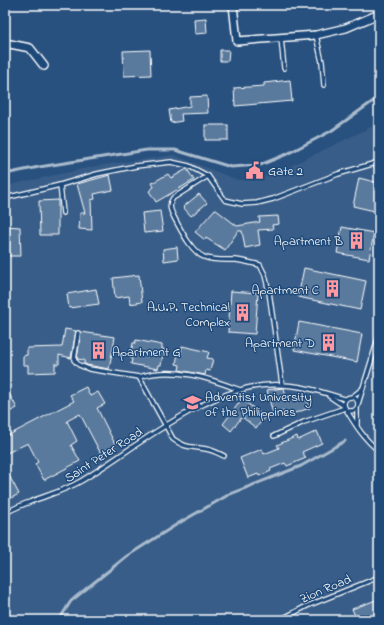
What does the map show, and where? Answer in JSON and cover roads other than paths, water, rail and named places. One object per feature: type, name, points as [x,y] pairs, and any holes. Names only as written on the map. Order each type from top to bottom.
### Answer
[{"type":"street","points":[[233,5],[237,41],[316,35],[346,28],[379,14]]},
{"type":"street","points":[[5,43],[23,45],[30,48],[44,66]]},
{"type":"lane","points":[[316,35],[322,62],[324,85]]},
{"type":"lane","points":[[281,37],[284,68]]},
{"type":"lane","points":[[5,198],[60,185],[97,174],[136,166],[171,162],[189,166],[208,176],[225,200],[242,204],[257,203],[273,199],[338,174],[379,162]]},
{"type":"lane","points":[[208,176],[173,198],[170,202],[170,210],[185,237],[195,250],[205,258],[214,260],[237,260],[260,264],[265,275],[269,292],[282,384]]},
{"type":"lane","points":[[60,185],[63,213]]},
{"type":"lane","points":[[78,333],[74,360],[79,365],[89,369],[139,377],[152,373],[167,372],[217,381],[240,390]]},
{"type":"lane","points":[[358,430],[356,422],[358,404],[379,336]]},
{"type":"lane","points":[[139,377],[173,439],[180,444],[191,448],[206,448],[214,450],[224,456]]},
{"type":"lane","name":"Saint Peter Road","points":[[5,513],[30,502],[62,492],[80,482],[166,424],[219,397],[240,390],[259,386],[282,384],[310,389],[345,400]]},
{"type":"lane","points":[[363,388],[352,397],[345,400],[345,408],[358,430],[371,445],[379,451]]},
{"type":"lane","name":"Saint Peter Road","points":[[325,393],[345,408]]},
{"type":"lane","points":[[352,397],[356,399],[358,404]]},
{"type":"lane","points":[[274,436],[304,422],[345,408],[352,412],[357,409]]},
{"type":"lane","name":"Zion Road","points":[[280,620],[307,606],[379,577]]},
{"type":"waterway","points":[[5,174],[39,167],[147,150],[175,150],[231,167],[260,165],[287,154],[331,131],[379,97]]},
{"type":"waterway","points":[[59,620],[71,601],[127,556],[179,523],[230,494],[301,466],[345,441]]},
{"type":"place","name":"Gate 2","points":[[255,170]]},
{"type":"place","name":"Apartment B","points":[[356,240]]},
{"type":"place","name":"Apartment C","points":[[332,289]]},
{"type":"place","name":"A.U.P. Technical Complex","points":[[243,313]]},
{"type":"place","name":"Apartment D","points":[[328,342]]},
{"type":"place","name":"Apartment G","points":[[99,351]]},
{"type":"place","name":"Adventist University of the Philippines","points":[[192,403]]}]
